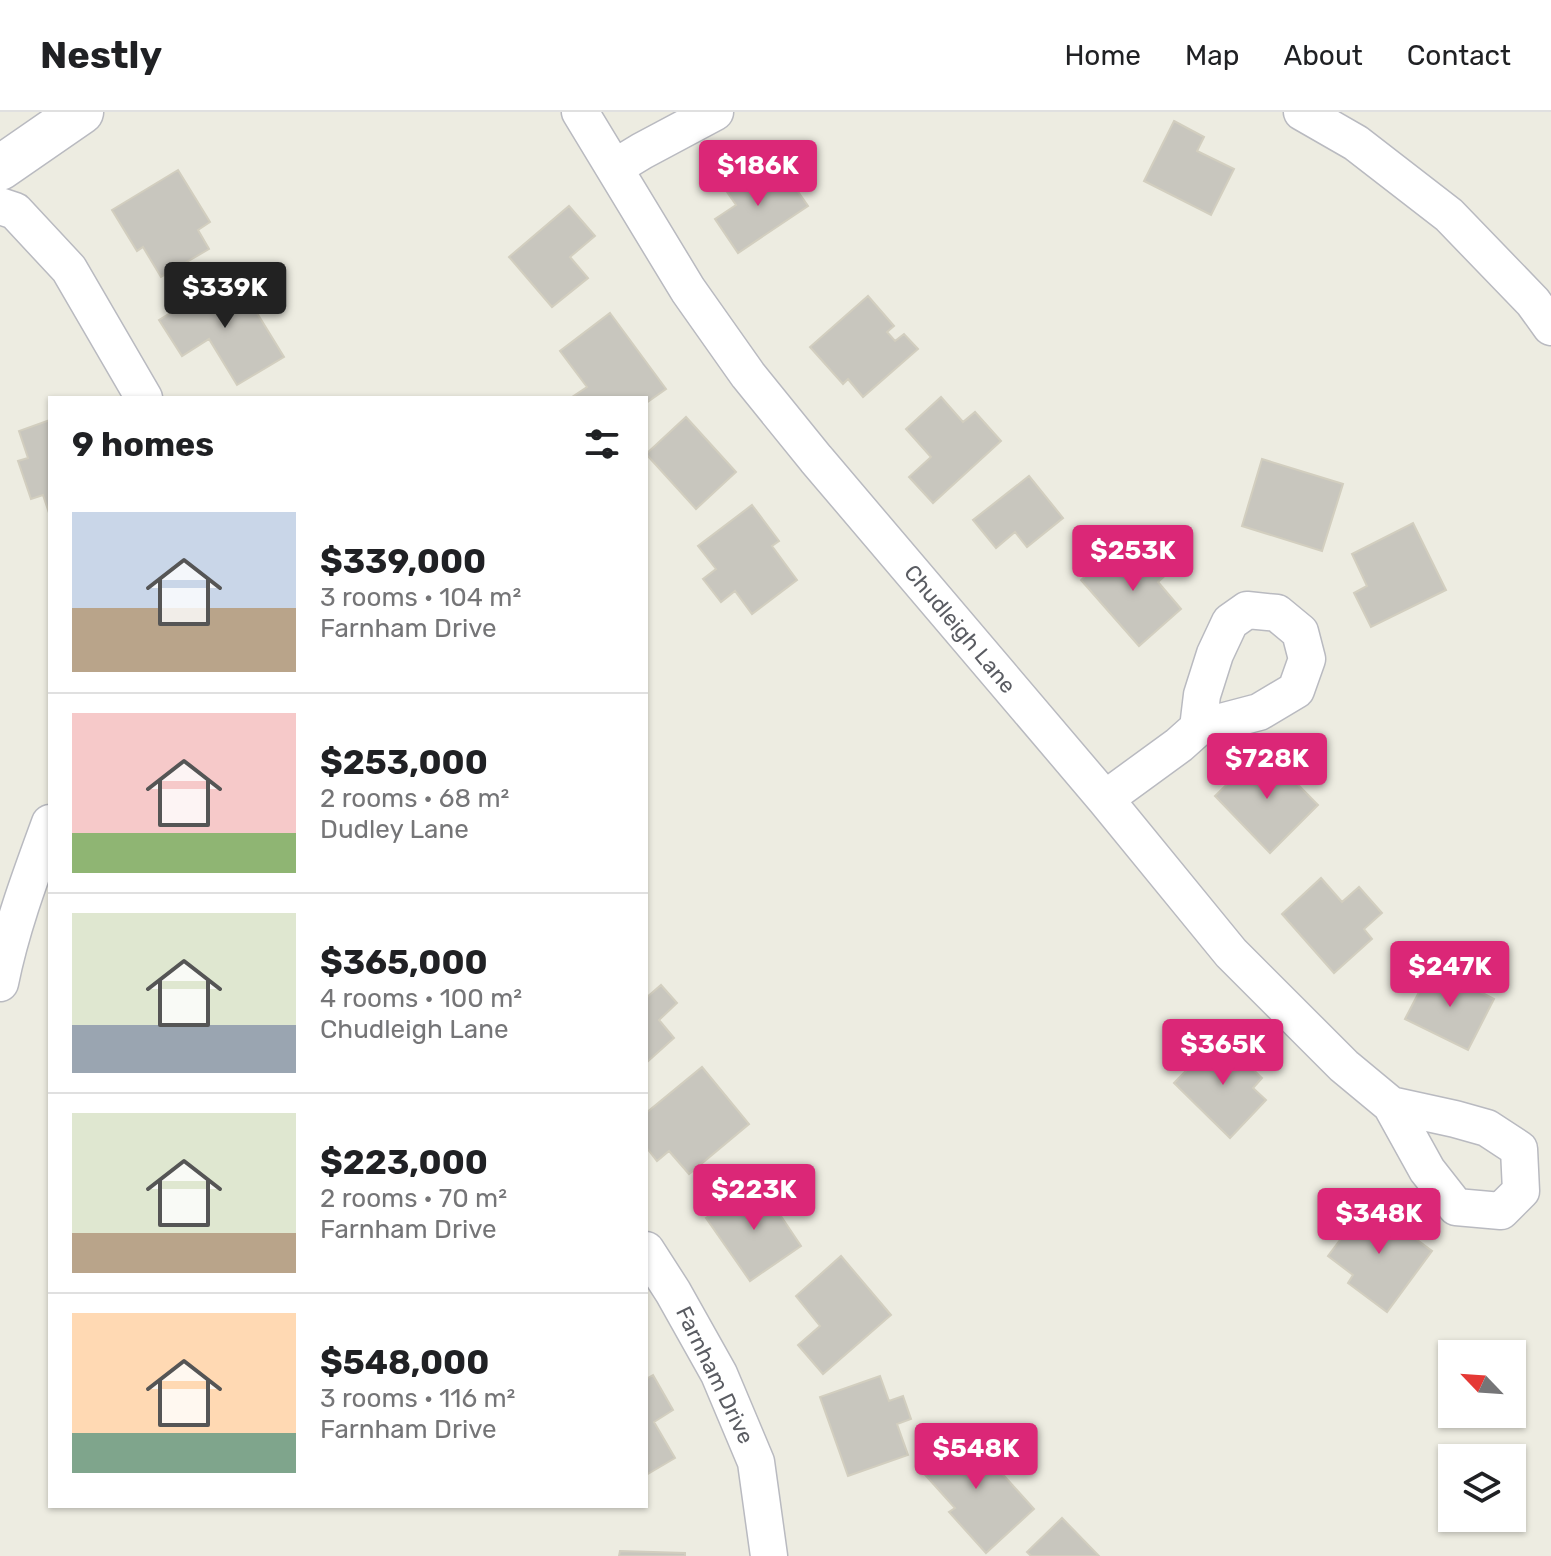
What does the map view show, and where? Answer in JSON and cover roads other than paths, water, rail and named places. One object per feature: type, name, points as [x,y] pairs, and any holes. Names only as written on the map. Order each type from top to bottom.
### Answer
[{"type":"street","points":[[0,168],[81,112]]},
{"type":"street","name":"Chudleigh Lane","points":[[580,112],[688,290],[748,375],[816,459],[1105,799],[1231,953],[1344,1066],[1391,1105]]},
{"type":"street","points":[[614,168],[715,112]]},
{"type":"street","points":[[1302,112],[1356,143],[1449,215],[1533,302],[1551,327]]},
{"type":"street","points":[[0,206],[15,211],[69,269],[143,396]]},
{"type":"street","points":[[1105,799],[1198,728]]},
{"type":"street","points":[[0,983],[48,829]]},
{"type":"street","name":"Farnham Drive","points":[[648,1253],[719,1374],[756,1462],[769,1556]]}]
